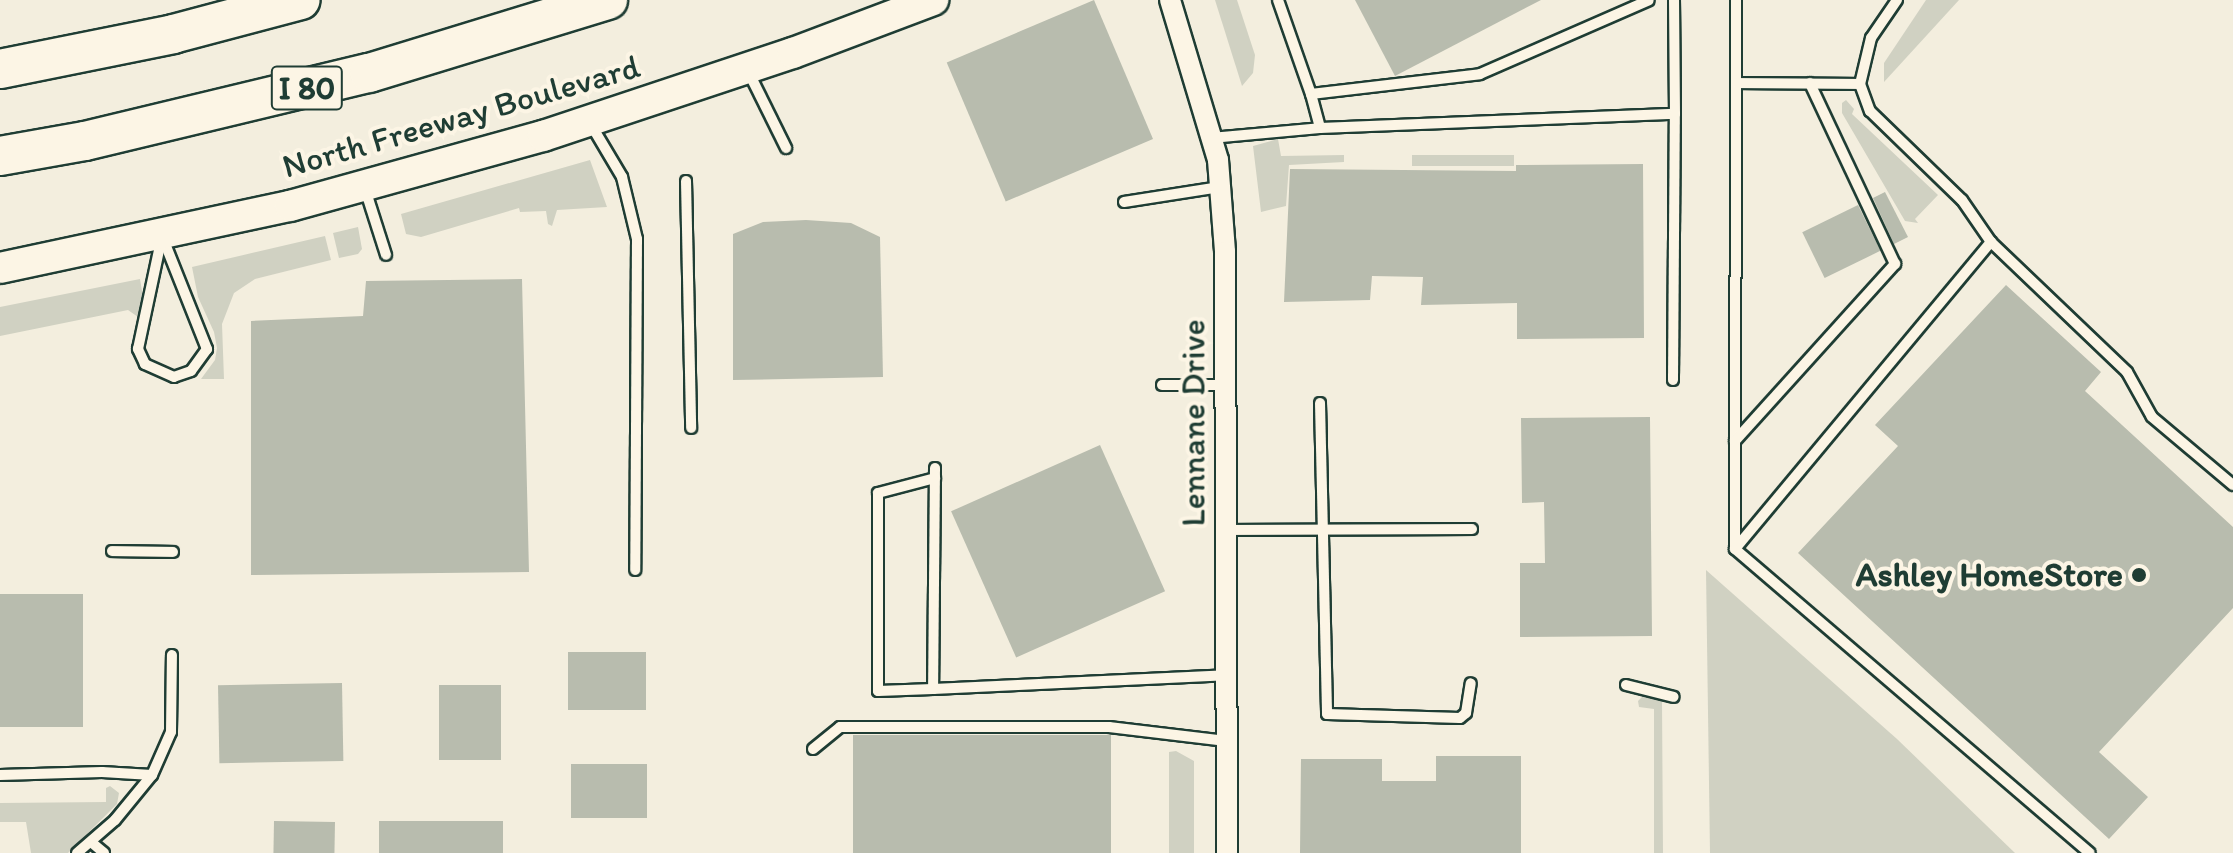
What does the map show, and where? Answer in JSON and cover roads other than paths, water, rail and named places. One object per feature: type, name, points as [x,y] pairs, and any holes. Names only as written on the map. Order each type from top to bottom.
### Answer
[{"type":"highway","name":"I 80","points":[[0,69],[173,34],[301,0]]},
{"type":"highway","name":"I 80","points":[[0,156],[85,141],[369,73],[608,0]]},
{"type":"street","name":"North Freeway Boulevard","points":[[0,268],[162,236],[364,187],[589,121],[747,69],[933,0]]},
{"type":"street","name":"Lennane Drive","points":[[1170,0],[1211,138],[1220,187],[1225,252],[1227,853]]},
{"type":"lane","points":[[1278,0],[1320,128]]},
{"type":"lane","points":[[1311,94],[1480,74],[1649,0]]},
{"type":"lane","points":[[1673,380],[1674,0]]},
{"type":"lane","points":[[1736,0],[1735,549],[2090,853]]},
{"type":"lane","points":[[1897,0],[1871,38],[1860,84],[1870,111],[1962,200],[1991,242],[2127,372],[2152,417],[2233,485]]},
{"type":"lane","points":[[747,69],[786,148]]},
{"type":"lane","points":[[1737,83],[1860,84]]},
{"type":"lane","points":[[1735,442],[1895,264],[1810,83]]},
{"type":"lane","points":[[1211,138],[1320,128],[1675,114]]},
{"type":"lane","points":[[589,121],[622,177],[637,239],[635,570]]},
{"type":"lane","points":[[686,181],[691,428]]},
{"type":"lane","points":[[364,187],[386,255]]},
{"type":"lane","points":[[1124,202],[1220,187]]},
{"type":"lane","points":[[162,236],[207,349],[191,371],[174,377],[145,364],[138,349],[162,236]]},
{"type":"lane","points":[[1735,549],[1991,242]]},
{"type":"lane","points":[[1162,385],[1194,382],[1225,385]]},
{"type":"lane","points":[[1320,403],[1327,714],[1460,718],[1466,713],[1471,683]]},
{"type":"lane","points":[[933,689],[935,473],[878,493],[878,691],[933,689],[1226,675]]},
{"type":"lane","points":[[1226,530],[1472,529]]},
{"type":"lane","points":[[112,551],[173,552]]},
{"type":"lane","points":[[77,853],[91,842],[152,775],[171,732],[172,655]]},
{"type":"lane","points":[[1626,685],[1674,697]]},
{"type":"lane","points":[[813,749],[840,727],[1109,727],[1226,741]]},
{"type":"lane","points":[[0,775],[102,772],[152,775]]},
{"type":"lane","points":[[91,842],[104,853]]},
{"type":"place","name":"Ashley HomeStore","points":[[2139,575]]}]
